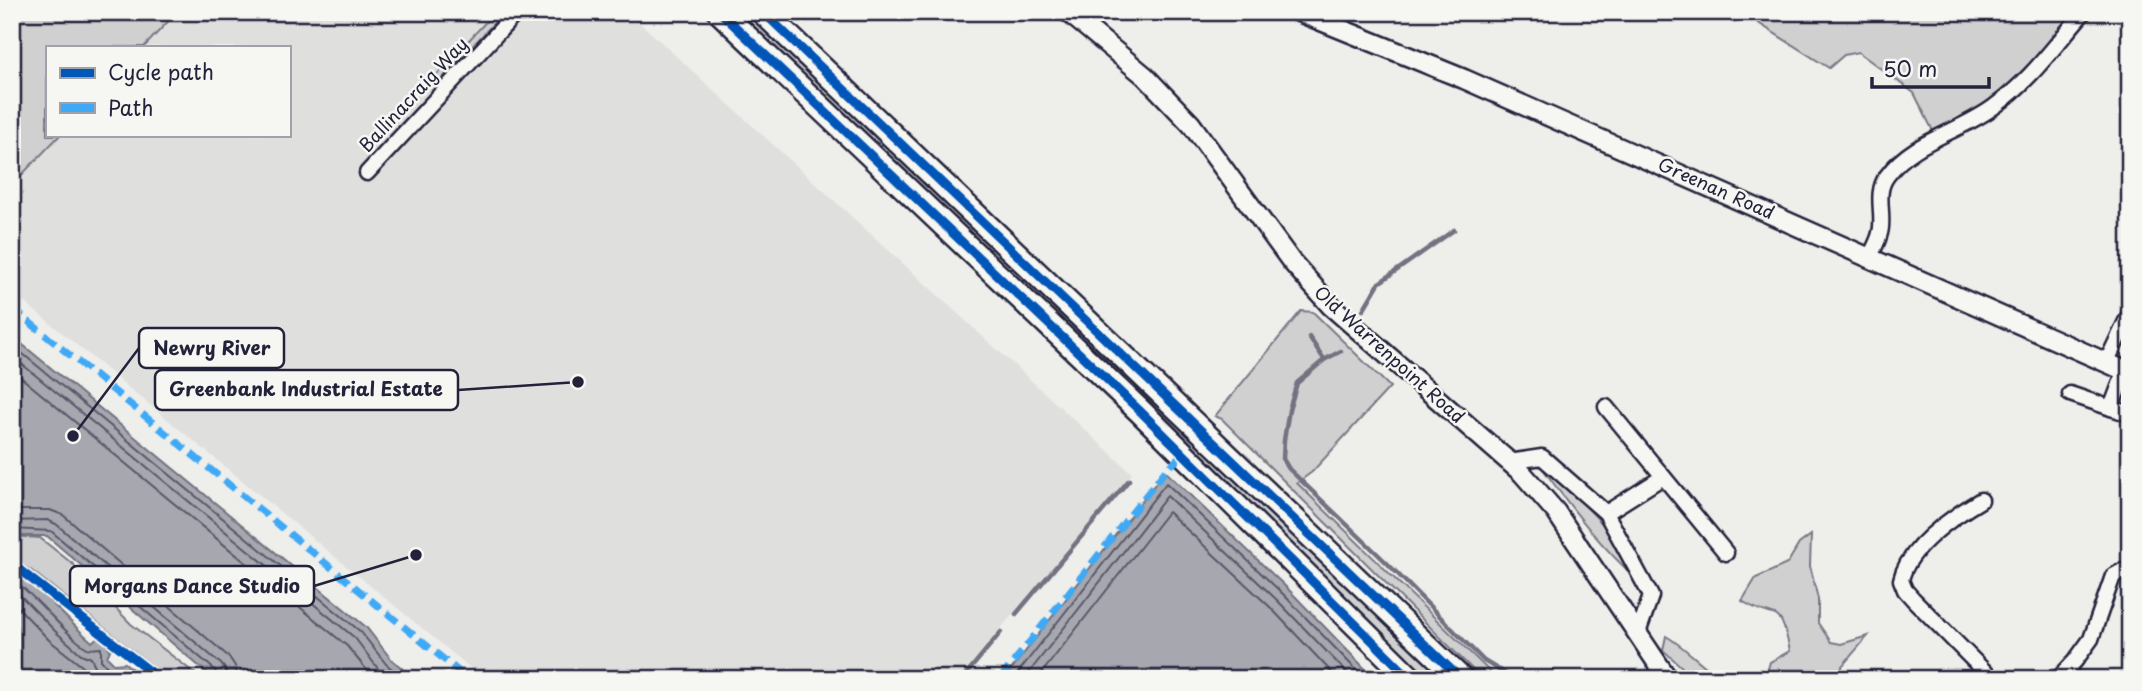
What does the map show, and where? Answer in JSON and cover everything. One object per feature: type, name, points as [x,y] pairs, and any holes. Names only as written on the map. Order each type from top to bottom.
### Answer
[{"type":"highway","points":[[720,12],[1140,411],[1411,679]]},
{"type":"highway","points":[[763,12],[1461,679]]},
{"type":"street","name":"Ballinacraig Way","points":[[367,173],[517,12]]},
{"type":"street","name":"Old Warrenpoint Road","points":[[1068,12],[1145,76],[1191,124],[1291,261],[1331,306],[1509,463],[1556,512],[1668,679]]},
{"type":"street","name":"Greenan Road","points":[[1299,12],[1464,79],[2127,372]]},
{"type":"street","points":[[1869,258],[1880,235],[1880,200],[1884,179],[1898,162],[1993,108],[2034,73],[2084,12]]},
{"type":"street","points":[[2106,363],[2130,313]]},
{"type":"street","points":[[2111,408],[2127,372]]},
{"type":"street","points":[[2070,394],[2130,414]]},
{"type":"street","points":[[1606,407],[1726,553]]},
{"type":"street","points":[[1509,463],[1542,457],[1606,513],[1651,596],[1638,633]]},
{"type":"street","points":[[1606,513],[1663,477]]},
{"type":"street","points":[[1981,499],[1944,525],[1921,546],[1908,561],[1901,580],[1913,599],[1992,679]]},
{"type":"street","points":[[2058,679],[2091,639],[2113,576],[2122,571],[2130,571]]},
{"type":"shaded area","points":[[12,12],[628,12],[1132,473],[958,679],[484,679],[12,292]]},
{"type":"shaded area","points":[[12,12],[177,12],[145,46],[46,46],[46,136],[59,136],[12,185]]},
{"type":"shaded area","points":[[495,12],[504,12],[438,83],[429,83]]},
{"type":"shaded area","points":[[732,12],[751,12],[1006,253],[1447,679],[1421,679]]},
{"type":"shaded area","points":[[1729,12],[2084,12],[1993,108],[1934,133],[1914,93],[1858,52],[1844,55],[1829,68],[1755,21]]},
{"type":"shaded area","points":[[1301,311],[1313,312],[1390,387],[1312,472],[1297,483],[1490,672],[1503,679],[1482,679],[1222,419],[1215,416]]},
{"type":"shaded area","points":[[1543,469],[1565,484],[1611,533],[1639,581],[1588,528]]},
{"type":"shaded area","points":[[1811,535],[1810,566],[1818,599],[1818,623],[1831,642],[1841,644],[1868,636],[1842,666],[1842,679],[1765,679],[1770,662],[1790,651],[1783,624],[1775,615],[1742,601],[1756,578],[1787,564],[1799,544]]},
{"type":"shaded area","points":[[12,536],[40,538],[74,565],[131,624],[202,679],[169,679],[32,571],[12,559]]},
{"type":"shaded area","points":[[1666,636],[1723,679],[1689,679],[1684,669],[1663,650]]},
{"type":"water","points":[[12,336],[366,627],[391,659],[415,679],[214,679],[47,536],[12,536]]},
{"type":"water","points":[[1165,471],[1288,589],[1375,679],[1004,679]]},
{"type":"water","points":[[12,571],[44,595],[92,642],[100,635],[110,650],[107,657],[114,664],[125,663],[144,679],[12,679]]},
{"type":"waterway","points":[[1363,310],[1379,283],[1454,230]]},
{"type":"waterway","points":[[1309,337],[1324,359]]},
{"type":"waterway","points":[[1341,351],[1324,360],[1297,383],[1289,410],[1283,459],[1289,469],[1484,661],[1514,679]]},
{"type":"waterway","points":[[1016,614],[1129,480]]},
{"type":"waterway","points":[[962,679],[1001,632]]},
{"type":"marked path","points":[[12,308],[468,679]]},
{"type":"marked path","points":[[1000,679],[1165,471],[1176,461],[1181,451]]},
{"type":"cycle path","points":[[720,12],[1140,411],[1411,679]]},
{"type":"cycle path","points":[[763,12],[1461,679]]},
{"type":"cycle path","points":[[12,564],[160,679]]},
{"type":"place","name":"Greenbank Industrial Estate","points":[[578,382]]},
{"type":"place","name":"Newry River","points":[[73,436]]},
{"type":"place","name":"Morgans Dance Studio","points":[[416,555]]}]
